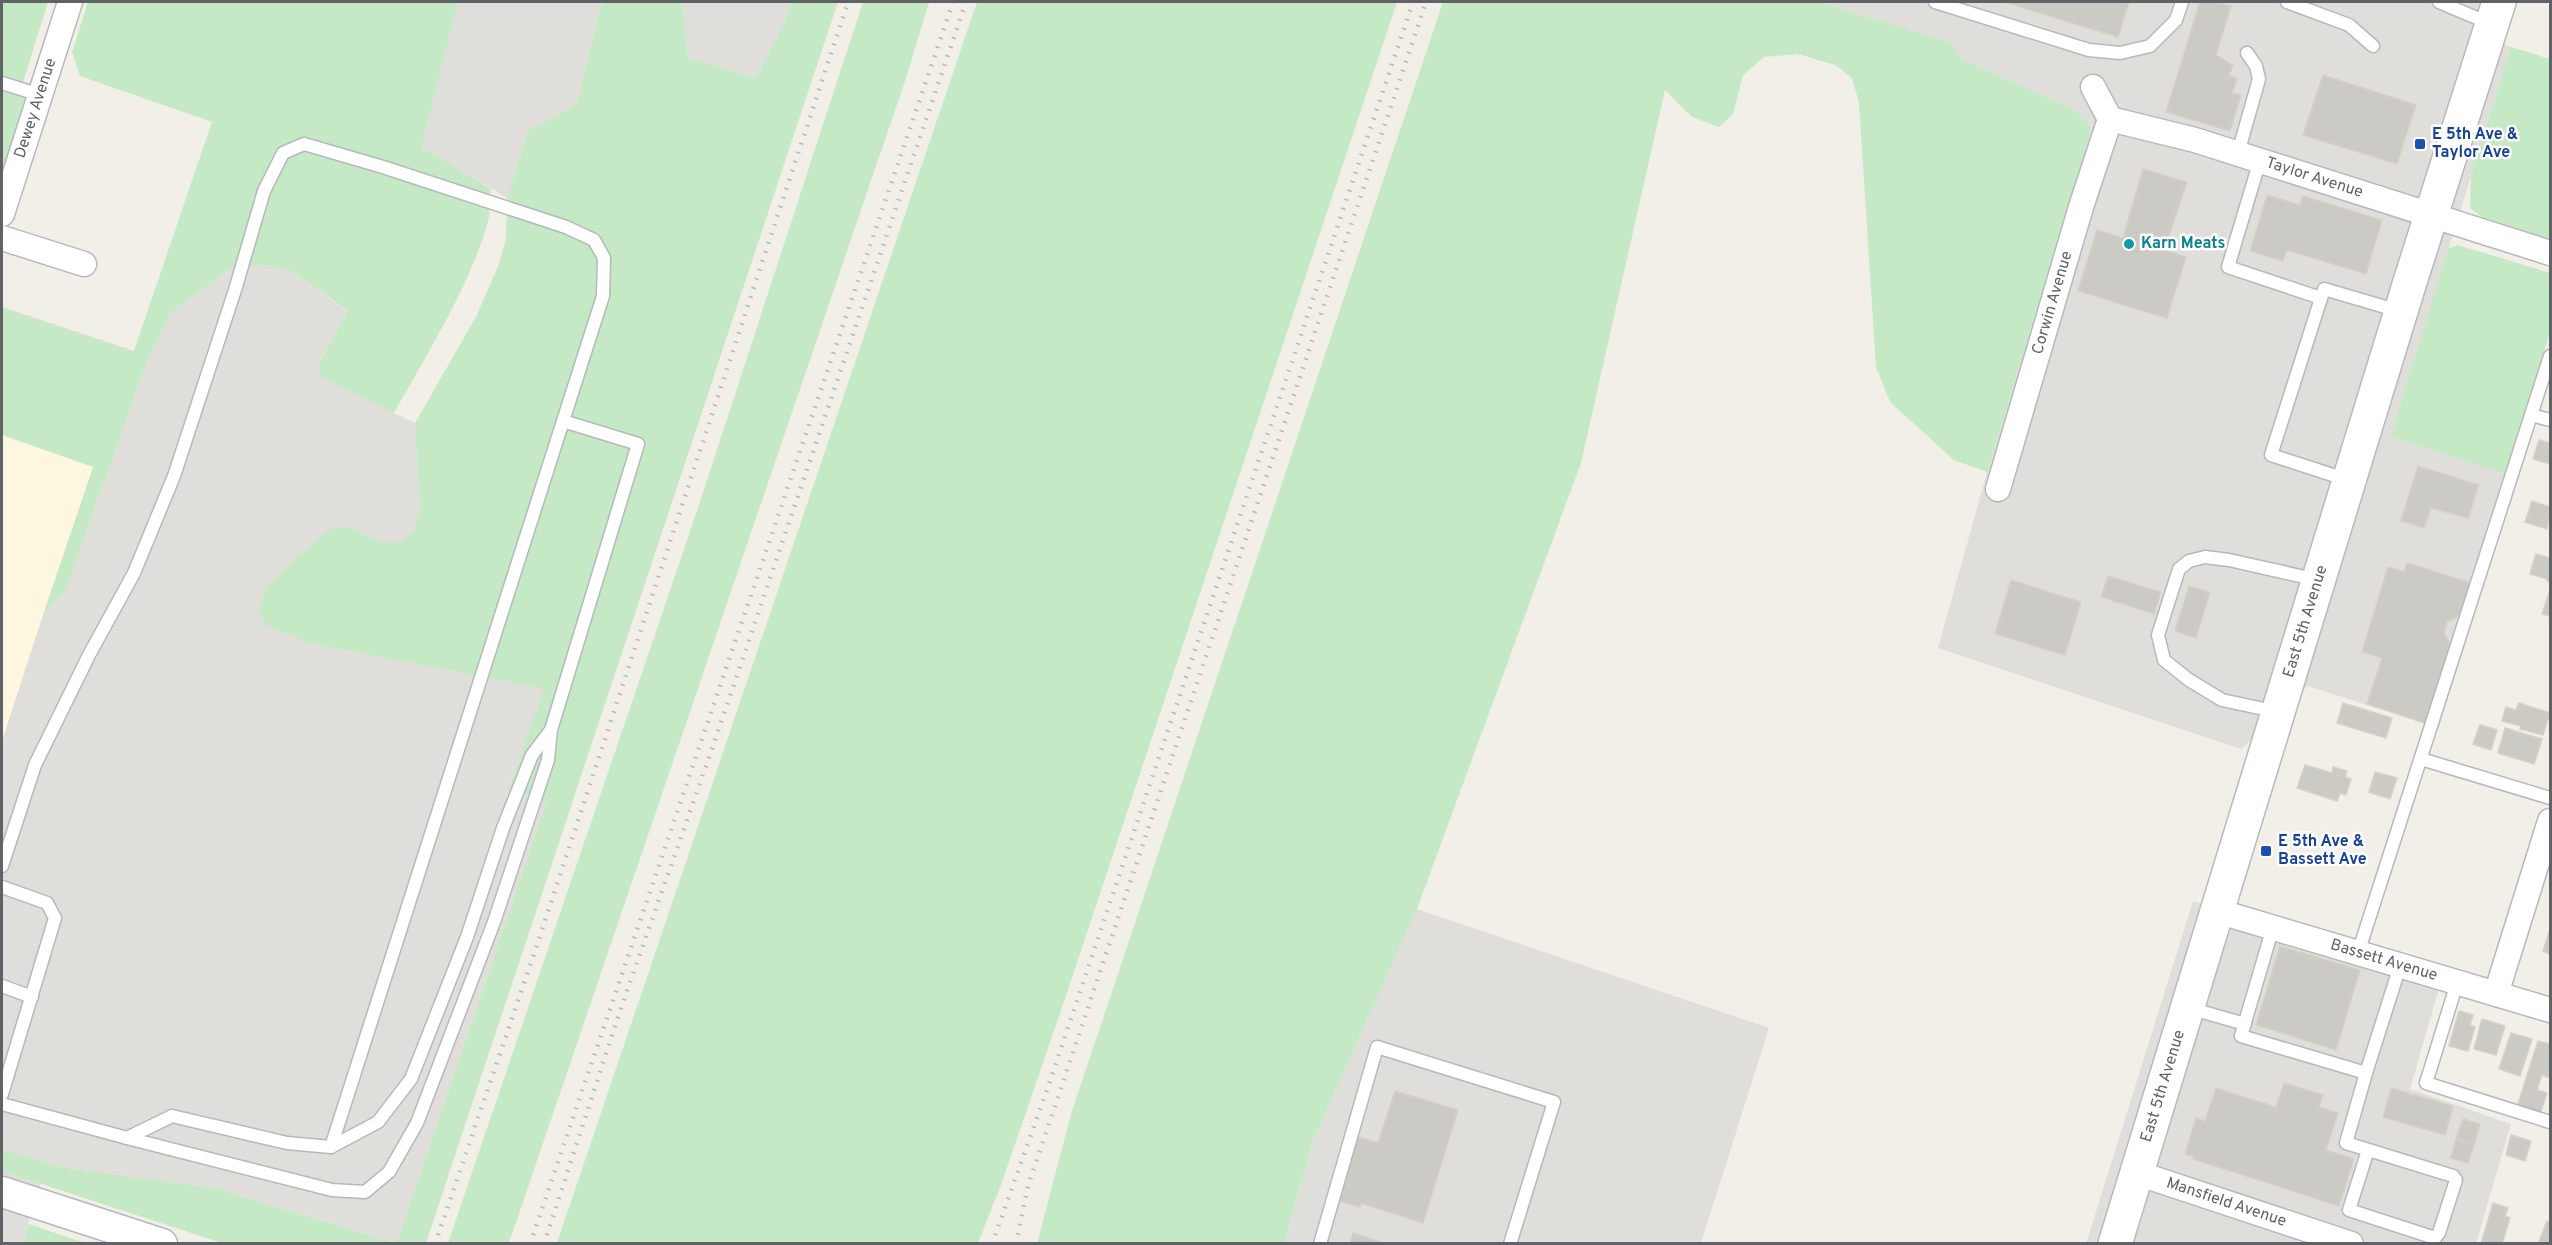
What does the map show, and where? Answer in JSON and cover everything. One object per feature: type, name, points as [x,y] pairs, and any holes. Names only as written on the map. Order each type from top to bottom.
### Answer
[{"type":"main road","name":"East 5th Avenue","points":[[2115,1244],[2349,480],[2496,13]]},
{"type":"street","name":"Dewey Avenue","points":[[2,214],[70,2]]},
{"type":"street","points":[[2093,87],[2110,118]]},
{"type":"street","name":"Taylor Avenue","points":[[2110,118],[2249,157],[2550,253]]},
{"type":"street","name":"Corwin Avenue","points":[[1998,489],[2081,207],[2110,118]]},
{"type":"street","points":[[2,238],[84,264]]},
{"type":"street","points":[[2496,994],[2550,821]]},
{"type":"street","name":"Bassett Avenue","points":[[2217,911],[2550,1010]]},
{"type":"street","name":"Mansfield Avenue","points":[[2137,1173],[2298,1231],[2351,1244]]},
{"type":"street","points":[[2,1192],[162,1244]]},
{"type":"lane","points":[[1935,2],[2089,50],[2120,53],[2150,46],[2176,20],[2182,2]]},
{"type":"lane","points":[[2287,2],[2349,25],[2373,46]]},
{"type":"lane","points":[[2439,2],[2496,13]]},
{"type":"lane","points":[[2247,53],[2256,66],[2259,79],[2249,157],[2228,267],[2321,298]]},
{"type":"lane","points":[[2,82],[40,95]]},
{"type":"lane","points":[[2,866],[35,765],[88,655],[134,573],[174,476],[235,290],[264,191],[283,153],[304,144],[383,166],[566,227],[594,240],[604,258],[603,296],[331,1147]]},
{"type":"lane","points":[[2349,480],[2271,455],[2324,289],[2402,311]]},
{"type":"lane","points":[[2358,953],[2550,356]]},
{"type":"lane","points":[[2531,415],[2550,420]]},
{"type":"lane","points":[[2,1104],[332,1190],[365,1192],[388,1172],[417,1123],[494,922],[548,760],[551,730],[638,444],[563,421]]},
{"type":"lane","points":[[2278,712],[2222,700],[2189,680],[2164,660],[2158,635],[2179,569],[2189,561],[2205,557],[2229,560],[2319,580]]},
{"type":"lane","points":[[127,1138],[172,1116],[287,1143],[331,1147],[378,1122],[411,1079],[466,937],[503,828],[532,755],[551,730]]},
{"type":"lane","points":[[2421,759],[2550,798]]},
{"type":"lane","points":[[2,887],[47,903],[55,918],[2,1094]]},
{"type":"lane","points":[[2273,927],[2241,1035],[2367,1073]]},
{"type":"lane","points":[[2367,1150],[2349,1210],[2435,1238],[2439,1233],[2456,1180],[2453,1176],[2346,1143],[2400,966]]},
{"type":"lane","points":[[2457,983],[2426,1083],[2550,1122]]},
{"type":"lane","points":[[2,986],[32,997]]},
{"type":"lane","points":[[2188,1007],[2245,1024]]},
{"type":"lane","points":[[1320,1244],[1377,1047],[1554,1102],[1510,1244]]},
{"type":"shaded area","points":[[458,2],[602,2],[577,104],[528,131],[507,198],[422,147]]},
{"type":"shaded area","points":[[682,2],[792,2],[756,78],[688,58]]},
{"type":"shaded area","points":[[1821,2],[2498,2],[2487,38],[2511,47],[2390,437],[2514,476],[2439,728],[2308,686],[2241,749],[1938,648],[1987,472],[2092,128],[2075,110],[1960,58],[1954,44]]},
{"type":"shaded area","points":[[265,265],[290,270],[348,312],[319,361],[320,377],[415,423],[420,511],[414,531],[401,542],[381,542],[349,527],[309,643],[545,689],[509,787],[546,803],[397,1243],[214,1188],[67,1168],[2,1150],[2,741],[43,615],[66,589],[148,359],[171,313],[230,268]]},
{"type":"shaded area","points":[[2,435],[94,467],[2,741]]},
{"type":"shaded area","points":[[2193,901],[2442,978],[2410,1089],[2511,1124],[2476,1243],[2352,1243],[2302,1227],[2296,1243],[2086,1244]]},
{"type":"shaded area","points":[[1417,909],[1769,1028],[1701,1243],[1284,1244],[1312,1143]]},
{"type":"shaded area","points":[[2,1171],[41,1183],[23,1241],[29,1243],[2,1243]]},
{"type":"green space","points":[[2,2],[48,2],[23,82],[2,75]]},
{"type":"green space","points":[[88,2],[458,2],[422,147],[491,189],[490,209],[480,245],[459,295],[394,413],[320,377],[319,362],[348,311],[290,270],[265,265],[230,268],[171,313],[148,359],[66,589],[43,615],[93,467],[2,435],[2,307],[134,351],[212,122],[80,76],[72,52]]},
{"type":"green space","points":[[602,2],[682,2],[688,58],[756,78],[792,2],[838,2],[426,1243],[397,1243],[546,803],[509,788],[544,689],[309,643],[266,625],[258,610],[268,586],[327,530],[349,527],[381,542],[401,542],[414,531],[420,511],[415,423],[476,317],[499,264],[506,239],[507,198],[528,131],[577,104]]},
{"type":"green space","points":[[863,2],[929,2],[906,78],[509,1243],[448,1243],[698,508]]},
{"type":"green space","points":[[977,2],[1397,2],[1067,993],[1001,1185],[978,1243],[557,1243]]},
{"type":"green space","points":[[1443,2],[1821,2],[1954,44],[1960,58],[2075,110],[2092,128],[1987,472],[1954,460],[1890,402],[1876,367],[1859,103],[1852,78],[1835,65],[1798,54],[1764,57],[1743,75],[1733,114],[1719,127],[1692,117],[1665,90],[1581,463],[1417,909],[1312,1143],[1284,1243],[1037,1244],[1071,1114]]},
{"type":"green space","points":[[2511,47],[2550,59],[2550,239],[2482,217],[2470,208],[2471,175]]},
{"type":"green space","points":[[2,90],[30,100],[2,190]]},
{"type":"green space","points":[[2458,245],[2550,273],[2550,332],[2506,474],[2390,437],[2448,249]]},
{"type":"green space","points":[[2,1150],[67,1168],[214,1188],[396,1243],[222,1243],[2,1171]]},
{"type":"green space","points":[[29,1224],[85,1243],[29,1243],[23,1241]]},
{"type":"building","points":[[2004,2],[2129,2],[2118,37]]},
{"type":"building","points":[[2200,2],[2216,2],[2231,6],[2216,55],[2233,65],[2229,76],[2237,78],[2232,93],[2241,95],[2230,131],[2166,112]]},
{"type":"building","points":[[2323,75],[2416,105],[2397,164],[2303,135]]},
{"type":"building","name":"Karn Meats","points":[[2143,169],[2187,182],[2164,250],[2186,257],[2167,318],[2078,291],[2097,230],[2123,238]]},
{"type":"building","points":[[2267,195],[2300,205],[2303,196],[2382,220],[2366,274],[2287,250],[2283,261],[2250,251]]},
{"type":"building","points":[[2539,440],[2550,443],[2550,464],[2533,459]]},
{"type":"building","points":[[2418,466],[2479,485],[2468,518],[2431,508],[2424,528],[2401,521]]},
{"type":"building","points":[[2532,501],[2550,507],[2547,529],[2525,522]]},
{"type":"building","points":[[2536,554],[2550,558],[2550,582],[2530,574]]},
{"type":"building","points":[[2407,563],[2472,583],[2463,613],[2447,622],[2444,633],[2452,647],[2428,724],[2367,704],[2382,658],[2362,652],[2388,567],[2404,572]]},
{"type":"building","points":[[2108,576],[2161,592],[2154,614],[2101,597]]},
{"type":"building","points":[[2011,580],[2081,602],[2065,655],[1995,634]]},
{"type":"building","points":[[2189,586],[2210,592],[2196,638],[2175,631]]},
{"type":"building","points":[[2550,593],[2550,616],[2542,614]]},
{"type":"building","points":[[2343,703],[2392,718],[2386,738],[2337,723]]},
{"type":"building","points":[[2519,703],[2550,713],[2543,735],[2502,721],[2506,707],[2516,710]]},
{"type":"building","points":[[2480,725],[2497,730],[2491,750],[2473,744]]},
{"type":"building","points":[[2505,728],[2542,739],[2534,764],[2498,753]]},
{"type":"building","points":[[2305,765],[2332,773],[2333,767],[2347,771],[2345,777],[2351,779],[2346,795],[2340,793],[2337,801],[2297,788]]},
{"type":"building","points":[[2375,772],[2397,778],[2390,799],[2369,792]]},
{"type":"building","points":[[2550,929],[2550,954],[2543,951]]},
{"type":"building","points":[[2280,946],[2360,970],[2336,1050],[2256,1025]]},
{"type":"building","points":[[2459,1011],[2473,1015],[2470,1025],[2475,1027],[2468,1051],[2449,1046]]},
{"type":"building","points":[[2482,1019],[2505,1026],[2496,1055],[2474,1049]]},
{"type":"building","points":[[2511,1033],[2532,1039],[2520,1076],[2499,1069]]},
{"type":"building","points":[[2538,1041],[2550,1044],[2550,1078],[2542,1075],[2537,1090],[2547,1093],[2540,1114],[2517,1107]]},
{"type":"building","points":[[2284,1083],[2323,1095],[2319,1107],[2338,1113],[2326,1150],[2354,1159],[2339,1206],[2193,1159],[2194,1157],[2185,1154],[2196,1118],[2205,1121],[2216,1088],[2276,1107]]},
{"type":"building","points":[[2391,1088],[2453,1106],[2445,1135],[2383,1117]]},
{"type":"building","points":[[1395,1091],[1458,1110],[1423,1223],[1361,1203],[1360,1207],[1336,1200],[1355,1136],[1378,1143]]},
{"type":"building","points":[[2463,1119],[2480,1124],[2474,1145],[2456,1139]]},
{"type":"building","points":[[2511,1135],[2531,1141],[2525,1161],[2506,1155]]},
{"type":"building","points":[[2456,1139],[2474,1145],[2468,1163],[2451,1158]]},
{"type":"building","points":[[2493,1203],[2508,1208],[2505,1216],[2510,1218],[2502,1244],[2481,1244]]},
{"type":"building","points":[[2547,1221],[2550,1222],[2550,1244],[2538,1244]]},
{"type":"building","points":[[1353,1233],[1387,1244],[1350,1244]]},
{"type":"railway","points":[[435,1244],[537,945],[848,2]]},
{"type":"railway","points":[[530,1244],[953,2]]},
{"type":"railway","points":[[544,1244],[620,1011],[713,746],[966,2]]},
{"type":"railway","points":[[992,1244],[1048,1087],[1413,2]]},
{"type":"railway","points":[[1016,1244],[1028,1186],[1426,2]]},
{"type":"place","name":"E 5th Ave & Taylor Ave","points":[[2420,144]]},
{"type":"place","name":"Karn Meats","points":[[2129,244]]},
{"type":"place","name":"E 5th Ave & Bassett Ave","points":[[2266,851]]}]
